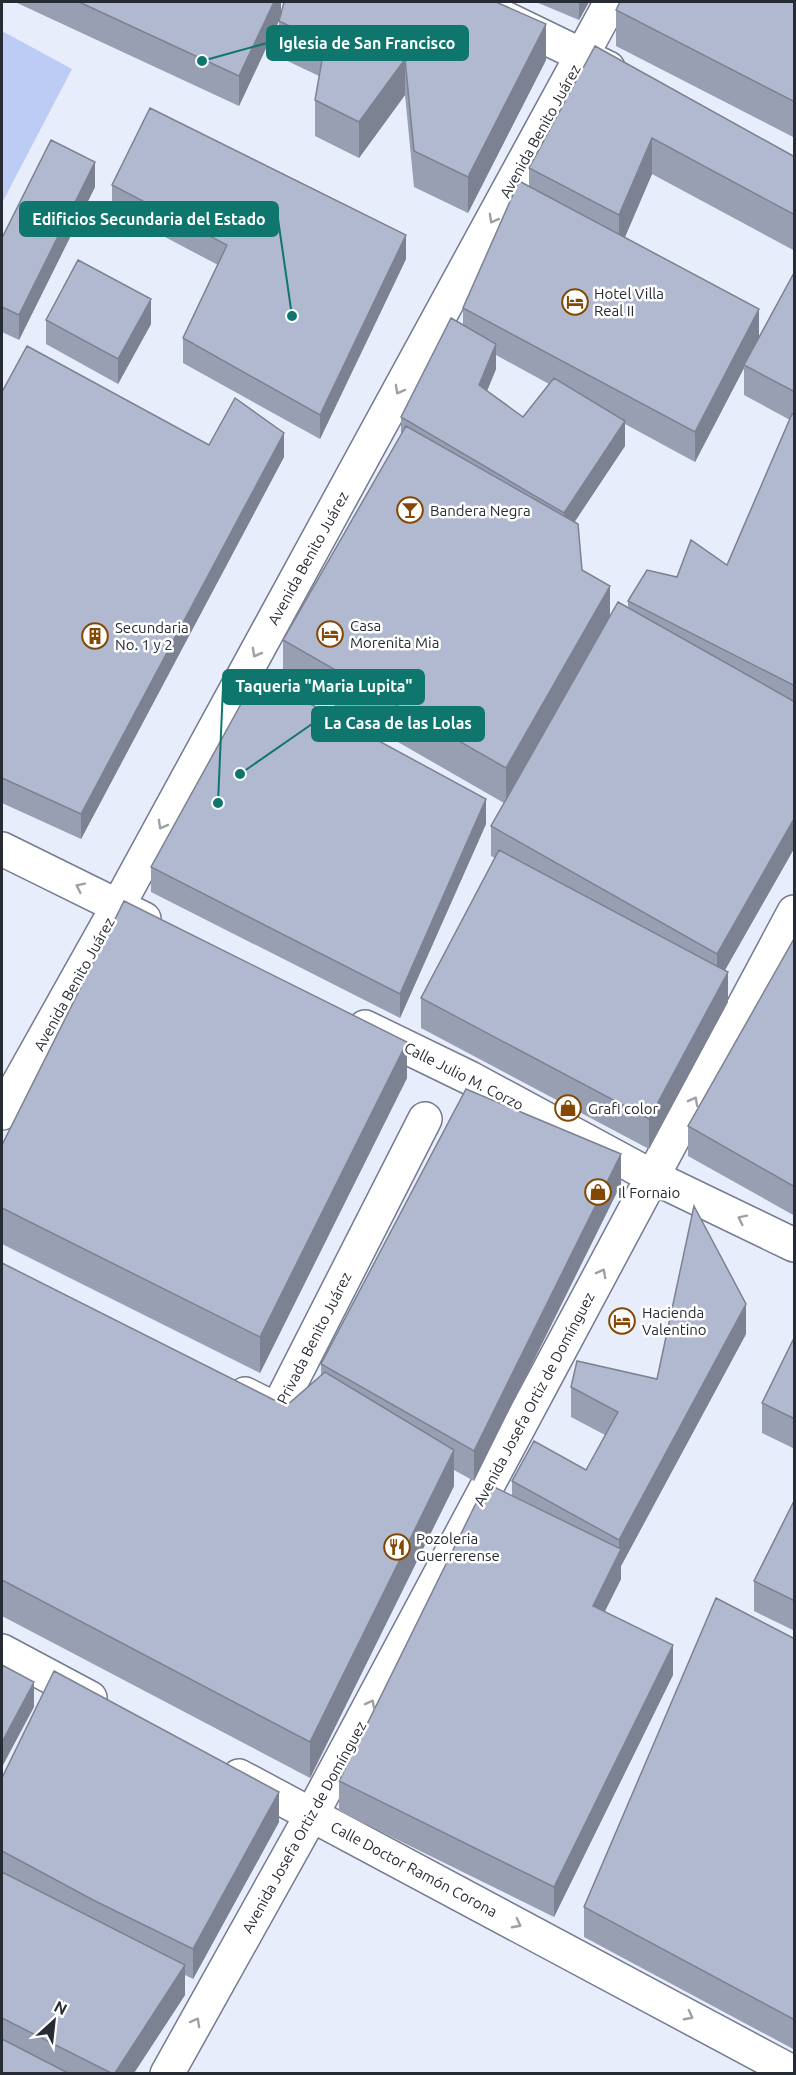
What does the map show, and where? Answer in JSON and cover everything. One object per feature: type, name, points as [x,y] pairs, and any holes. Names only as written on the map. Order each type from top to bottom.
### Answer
[{"type":"street","points":[[472,2],[582,54],[633,82]]},
{"type":"street","name":"Avenida Benito Juárez","points":[[2,1113],[118,906],[611,2]]},
{"type":"street","points":[[2,849],[171,932]]},
{"type":"street","name":"Avenida Josefa Ortiz de Domínguez","points":[[167,2073],[312,1814],[795,912]]},
{"type":"street","name":"Calle Julio M. Corzo","points":[[342,1015],[470,1078],[653,1177],[795,1245]]},
{"type":"street","name":"Privada Benito Juárez","points":[[214,1378],[277,1410],[425,1119]]},
{"type":"street","points":[[2,1651],[115,1711]]},
{"type":"street","name":"Calle Doctor Ramón Corona","points":[[209,1760],[795,2073]]},
{"type":"shaded area","points":[[2,31],[72,69],[3,201],[2,200]]},
{"type":"building","points":[[79,2],[274,2],[239,76]]},
{"type":"building","points":[[284,2],[496,2],[546,24],[468,177],[414,151],[405,59],[359,122],[315,100],[325,43],[279,21]]},
{"type":"building","points":[[620,2],[795,2],[795,102],[616,10]]},
{"type":"building","points":[[595,46],[795,157],[795,215],[652,138],[619,215],[529,168]]},
{"type":"building","points":[[150,108],[406,235],[320,415],[183,338],[227,245],[112,185]]},
{"type":"building","points":[[51,140],[95,162],[19,315],[2,307],[2,238]]},
{"type":"building","points":[[519,181],[759,309],[695,432],[463,308]]},
{"type":"building","points":[[78,260],[151,299],[118,359],[46,320]]},
{"type":"building","points":[[795,271],[795,392],[744,365]]},
{"type":"building","points":[[451,318],[496,344],[479,385],[523,417],[554,378],[625,421],[564,513],[401,417]]},
{"type":"building","name":"Secundaria No. 1 y 2","points":[[27,346],[209,445],[235,398],[284,433],[81,814],[2,778],[2,392]]},
{"type":"building","points":[[792,414],[795,415],[795,686],[628,601],[647,570],[677,577],[691,540],[727,565]]},
{"type":"building","points":[[406,426],[578,524],[582,570],[610,586],[506,768],[283,640]]},
{"type":"building","points":[[618,602],[795,702],[795,817],[717,954],[491,826]]},
{"type":"building","points":[[257,675],[486,799],[400,994],[151,867]]},
{"type":"building","points":[[499,850],[728,972],[649,1119],[421,998]]},
{"type":"building","points":[[124,901],[407,1042],[260,1337],[2,1208],[2,1145]]},
{"type":"building","points":[[795,937],[795,1187],[688,1126]]},
{"type":"building","points":[[466,1089],[621,1154],[474,1451],[321,1364]]},
{"type":"building","points":[[694,1206],[746,1304],[619,1540],[512,1481],[534,1441],[586,1470],[618,1412],[571,1387],[577,1361],[657,1379]]},
{"type":"building","points":[[2,1263],[286,1406],[325,1372],[454,1450],[310,1742],[2,1580]]},
{"type":"building","points":[[795,1336],[795,1419],[762,1403]]},
{"type":"building","points":[[486,1483],[621,1549],[593,1606],[673,1645],[554,1887],[339,1781]]},
{"type":"building","points":[[795,1499],[795,1601],[754,1581]]},
{"type":"building","points":[[716,1598],[795,1639],[795,2020],[584,1907]]},
{"type":"building","points":[[2,1665],[34,1682],[2,1742]]},
{"type":"building","points":[[54,1671],[279,1792],[193,1949],[95,1901],[2,1851],[2,1778]]},
{"type":"building","points":[[2,1872],[185,1965],[115,2073],[2,2018]]},
{"type":"building","points":[[2,2039],[68,2073],[2,2073]]},
{"type":"place","name":"Iglesia de San Francisco","points":[[202,61]]},
{"type":"place","name":"Hotel Villa Real II","points":[[575,302]]},
{"type":"place","name":"Edificios Secundaria del Estado","points":[[292,316]]},
{"type":"place","name":"Bandera Negra","points":[[410,510]]},
{"type":"place","name":"Casa Morenita Mia","points":[[330,634]]},
{"type":"place","name":"Secundaria No. 1 y 2","points":[[95,636]]},
{"type":"place","name":"La Casa de las Lolas","points":[[240,774]]},
{"type":"place","name":"Taqueria \"Maria Lupita\"","points":[[218,803]]},
{"type":"place","name":"Grafi color","points":[[568,1108]]},
{"type":"place","name":"Il Fornaio","points":[[598,1192]]},
{"type":"place","name":"Hacienda Valentino","points":[[622,1321]]},
{"type":"place","name":"Pozoleria Guerrerense","points":[[397,1547]]}]
